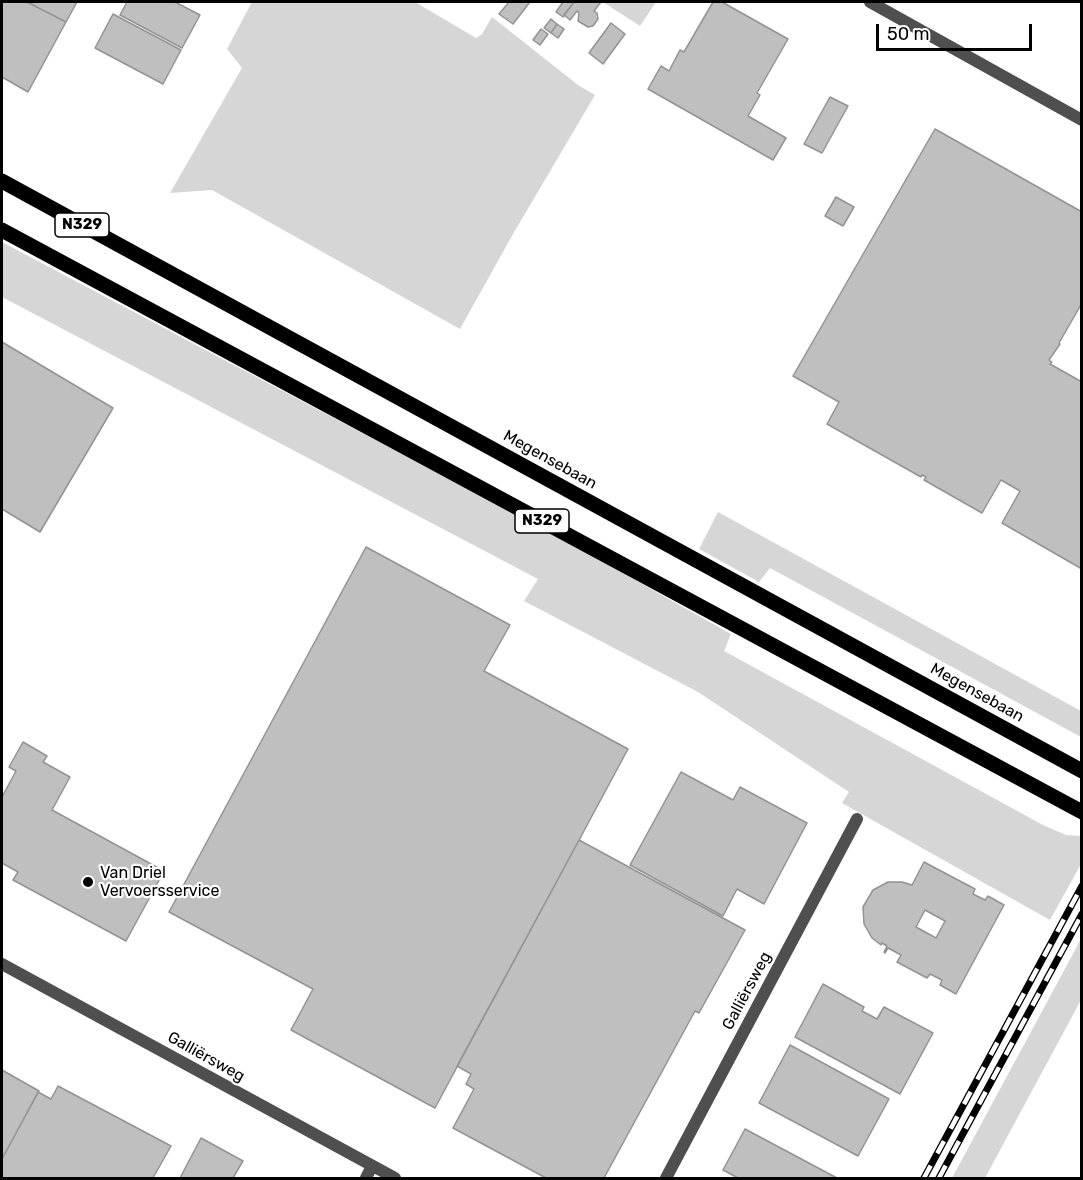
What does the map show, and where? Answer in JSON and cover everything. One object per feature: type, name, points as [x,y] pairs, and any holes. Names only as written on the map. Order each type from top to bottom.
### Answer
[{"type":"main road","name":"Megensebaan","points":[[2,181],[1082,771]]},
{"type":"main road","name":"N329","points":[[2,230],[1082,812]]},
{"type":"street","points":[[870,2],[1082,120]]},
{"type":"street","name":"Galliërsweg","points":[[666,1179],[857,819]]},
{"type":"street","name":"Galliërsweg","points":[[2,964],[395,1179]]},
{"type":"street","points":[[366,1179],[372,1166]]},
{"type":"shaded area","points":[[252,2],[415,2],[476,38],[482,34],[492,17],[578,85],[595,95],[460,329],[212,190],[170,193],[242,68],[227,49]]},
{"type":"shaded area","points":[[603,2],[656,2],[640,26]]},
{"type":"shaded area","points":[[2,242],[562,539],[731,634],[724,651],[1043,825],[1066,835],[1081,836],[1081,864],[1050,920],[842,803],[849,792],[698,692],[524,601],[538,579],[2,297]]},
{"type":"shaded area","points":[[718,512],[1081,711],[1081,737],[770,568],[759,582],[699,549]]},
{"type":"shaded area","points":[[1081,939],[1081,1000],[985,1178],[952,1178]]},
{"type":"building","points":[[2,2],[27,2],[66,22],[28,92],[2,77]]},
{"type":"building","points":[[27,2],[77,2],[66,22]]},
{"type":"building","points":[[127,2],[175,2],[200,15],[182,48],[120,15]]},
{"type":"building","points":[[509,2],[530,2],[513,24],[499,14]]},
{"type":"building","points":[[563,2],[574,2],[563,17],[556,12]]},
{"type":"building","points":[[574,2],[601,2],[594,11],[598,19],[593,26],[588,27],[578,21],[577,11],[570,20],[564,15]]},
{"type":"building","points":[[713,2],[722,2],[788,39],[757,93],[760,95],[748,116],[786,138],[773,160],[648,89],[661,66],[669,71],[680,50],[684,52]]},
{"type":"building","points":[[113,14],[181,50],[163,84],[95,48]]},
{"type":"building","points":[[551,19],[557,24],[551,33],[544,28]]},
{"type":"building","points":[[611,23],[625,34],[603,64],[589,53]]},
{"type":"building","points":[[557,24],[564,29],[558,38],[551,33]]},
{"type":"building","points":[[541,29],[548,34],[540,45],[533,40]]},
{"type":"building","points":[[830,97],[848,106],[822,153],[804,144]]},
{"type":"building","points":[[935,129],[1082,212],[1082,303],[1049,360],[1052,362],[1050,364],[1082,382],[1082,569],[1002,523],[1020,491],[1001,480],[982,513],[924,480],[926,477],[922,475],[921,477],[827,424],[839,402],[793,376]]},
{"type":"building","points":[[836,197],[854,207],[843,226],[825,216]]},
{"type":"building","points":[[2,342],[113,408],[40,532],[2,509]]},
{"type":"building","points":[[366,547],[510,625],[484,671],[628,749],[435,1108],[291,1030],[313,989],[169,912]]},
{"type":"building","points":[[23,742],[47,756],[43,762],[70,777],[52,810],[164,871],[126,941],[13,880],[18,872],[2,863],[2,797],[16,771],[9,767]]},
{"type":"building","points":[[681,772],[733,800],[740,787],[807,823],[764,904],[737,889],[723,916],[630,865]]},
{"type":"building","points":[[579,840],[745,930],[699,1013],[695,1011],[604,1178],[546,1178],[453,1128],[474,1089],[466,1084],[471,1074],[457,1066]]},
{"type":"building","points":[[924,862],[975,889],[973,894],[985,900],[988,896],[1004,905],[956,994],[940,985],[942,980],[930,974],[927,978],[897,962],[901,955],[888,948],[885,953],[887,946],[882,943],[881,945],[872,938],[864,924],[863,907],[873,890],[888,882],[912,885]],"holes":[[[925,910],[945,921],[936,938],[916,927]]]},
{"type":"building","points":[[823,984],[864,1007],[862,1011],[877,1019],[884,1007],[933,1033],[900,1094],[795,1037]]},
{"type":"building","points":[[790,1045],[889,1099],[858,1156],[759,1103]]},
{"type":"building","points":[[2,1070],[39,1091],[2,1159]]},
{"type":"building","points":[[58,1086],[171,1146],[153,1178],[2,1178],[2,1159],[38,1092],[51,1099]]},
{"type":"building","points":[[745,1129],[837,1178],[738,1178],[723,1170]]},
{"type":"building","points":[[201,1138],[243,1161],[233,1178],[180,1178]]},
{"type":"railway","points":[[924,1178],[1082,886]]},
{"type":"railway","points":[[939,1178],[1082,914]]},
{"type":"place","name":"Van Driel Vervoersservice","points":[[88,882]]}]
